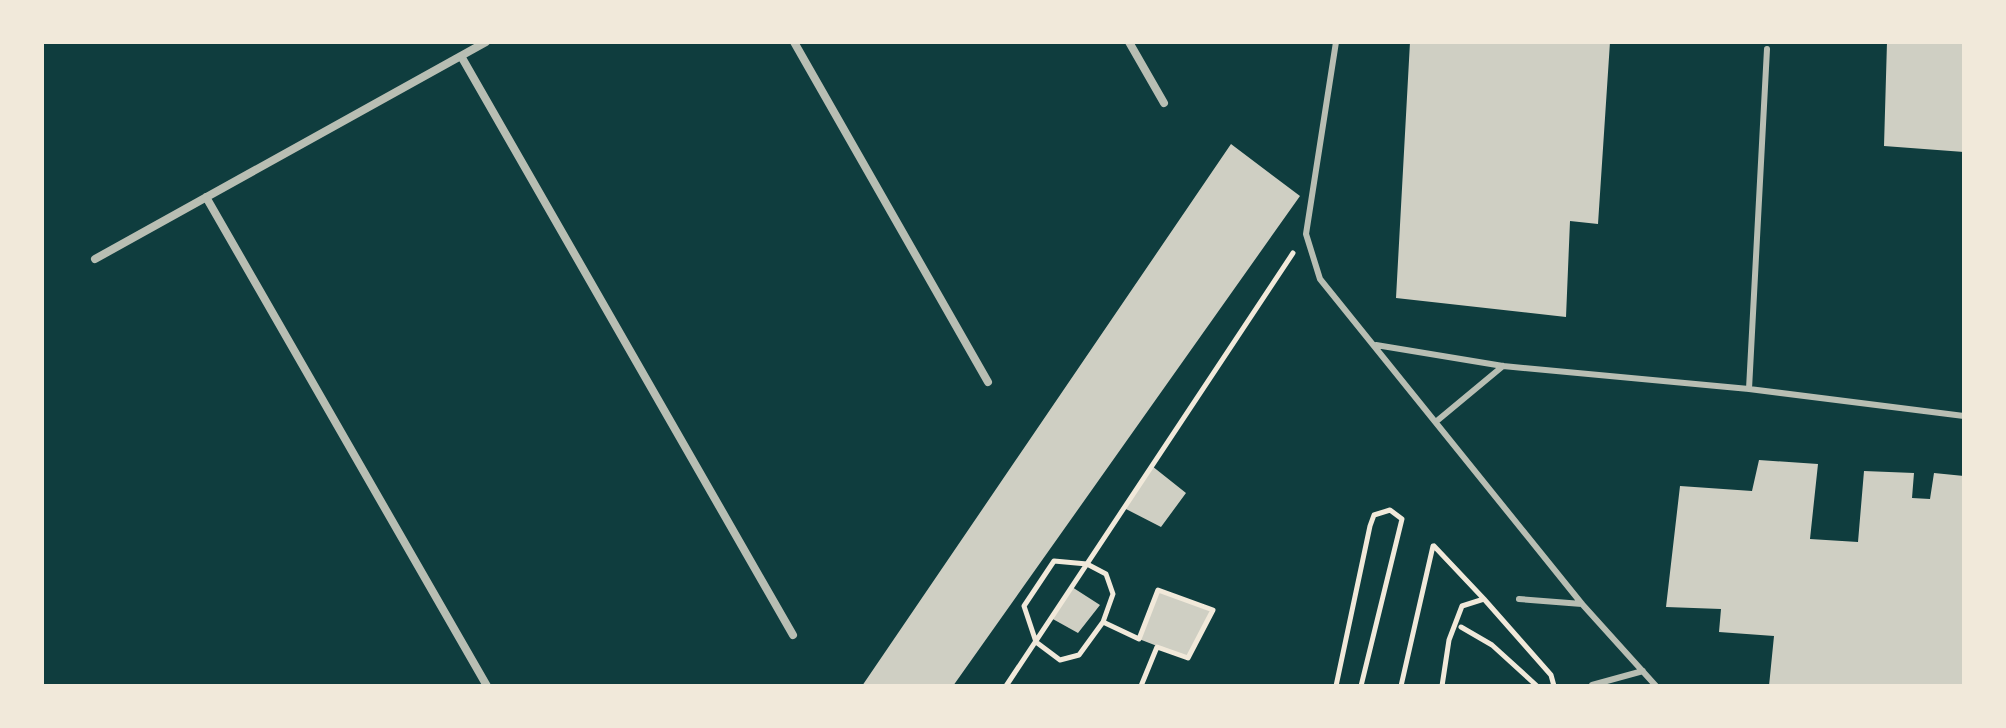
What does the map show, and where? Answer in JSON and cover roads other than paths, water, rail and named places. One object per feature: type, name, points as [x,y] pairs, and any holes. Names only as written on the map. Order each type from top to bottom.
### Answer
[{"type":"street","points":[[95,259],[486,42]]},
{"type":"street","points":[[794,42],[988,382]]},
{"type":"street","points":[[1129,42],[1164,103]]},
{"type":"street","points":[[461,56],[793,635]]},
{"type":"street","points":[[206,197],[487,686]]},
{"type":"lane","points":[[1336,42],[1306,234],[1320,279],[1438,420],[1582,604],[1656,686]]},
{"type":"lane","points":[[1749,389],[1767,49]]},
{"type":"lane","points":[[1375,345],[1503,366],[1749,389],[1964,416]]},
{"type":"lane","points":[[1438,420],[1503,366]]},
{"type":"lane","points":[[1519,599],[1582,604]]},
{"type":"lane","points":[[1592,685],[1643,671]]}]
